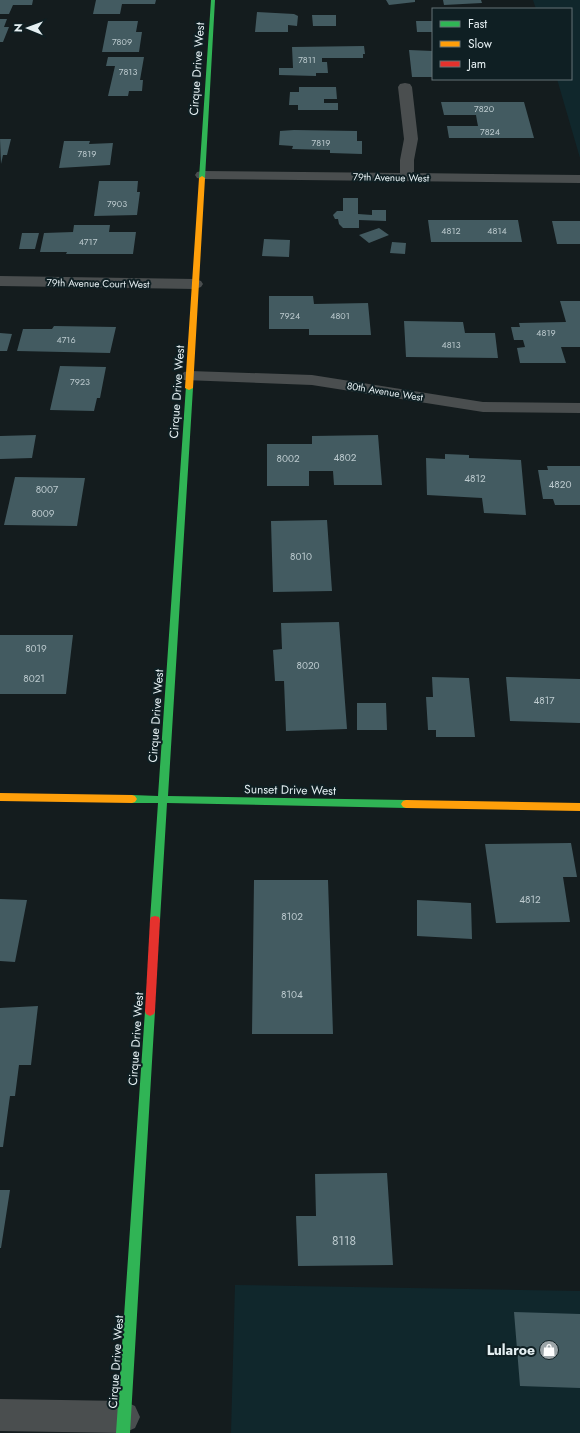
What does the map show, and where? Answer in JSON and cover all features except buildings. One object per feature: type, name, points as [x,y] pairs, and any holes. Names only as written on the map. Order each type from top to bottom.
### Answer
[{"type":"street","name":"Cirque Drive West","points":[[124,1425],[213,0]]},
{"type":"street","points":[[405,87],[411,139],[407,160],[407,177]]},
{"type":"street","name":"79th Avenue West","points":[[202,174],[580,179]]},
{"type":"street","name":"79th Avenue Court West","points":[[0,281],[196,284]]},
{"type":"street","name":"80th Avenue West","points":[[190,376],[312,380],[483,407],[580,408]]},
{"type":"street","name":"Sunset Drive West","points":[[0,797],[580,807]]},
{"type":"street","points":[[0,1414],[124,1425]]},
{"type":"shaded area","points":[[533,0],[580,0],[580,158],[557,80],[572,80],[572,8],[536,8]]},
{"type":"shaded area","points":[[235,1285],[580,1291],[580,1433],[231,1433]]},
{"type":"traffic: fast","points":[[202,178],[213,0]]},
{"type":"traffic: fast","points":[[155,920],[189,388]]},
{"type":"traffic: fast","points":[[132,799],[406,804]]},
{"type":"traffic: fast","points":[[123,1433],[150,1011]]},
{"type":"traffic: slow","points":[[189,388],[202,178]]},
{"type":"traffic: slow","points":[[0,797],[132,799]]},
{"type":"traffic: slow","points":[[406,804],[580,807]]},
{"type":"traffic: jam","points":[[150,1011],[155,920]]},
{"type":"place","name":"Lularoe","points":[[549,1350]]}]
